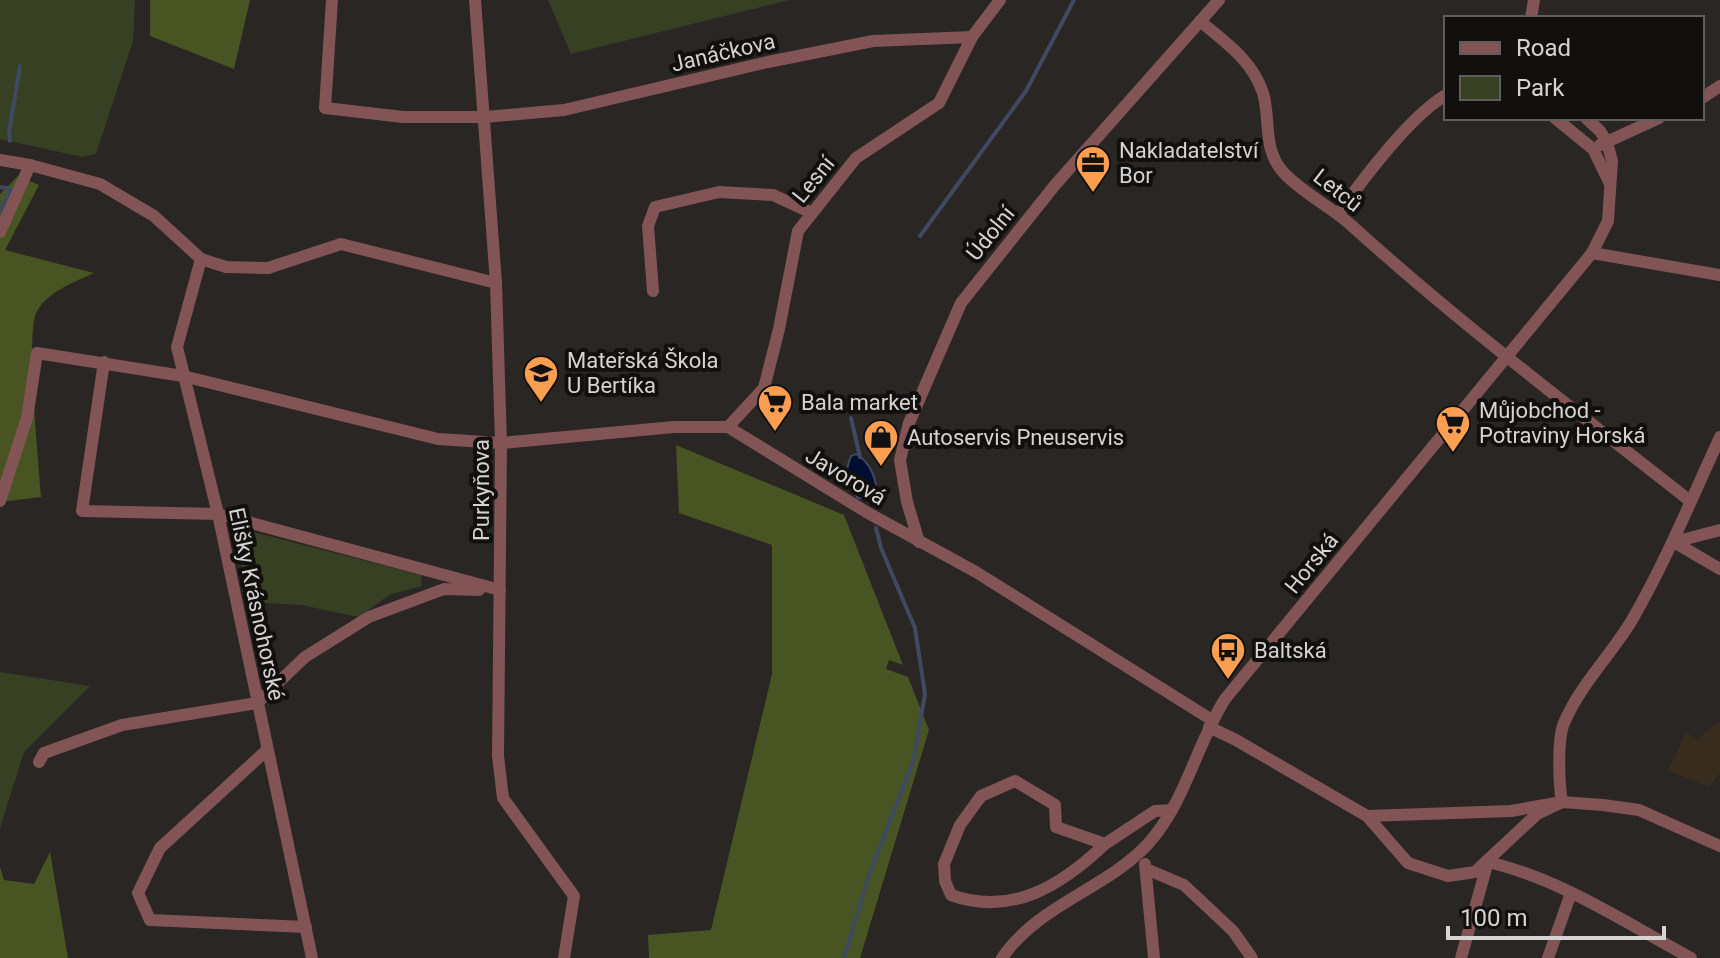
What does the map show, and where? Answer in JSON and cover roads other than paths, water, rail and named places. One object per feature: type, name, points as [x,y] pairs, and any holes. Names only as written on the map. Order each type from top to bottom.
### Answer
[{"type":"street","name":"Janáčkova","points":[[332,0],[325,108],[403,117],[485,117],[564,110],[873,41],[972,37]]},
{"type":"street","name":"Purkyňova","points":[[475,0],[496,283],[501,443],[498,756],[503,798],[574,896],[564,958]]},
{"type":"street","name":"Lesní","points":[[728,427],[764,388],[798,231],[856,158],[939,103],[972,37],[1000,0]]},
{"type":"street","name":"Údolní","points":[[919,542],[907,502],[900,460],[909,423],[961,303],[1055,185],[1219,0]]},
{"type":"street","name":"Letců","points":[[1200,21],[1249,63],[1263,95],[1268,143],[1282,171],[1322,206],[1338,214],[1410,278],[1690,501]]},
{"type":"street","points":[[1338,214],[1367,174],[1431,104],[1444,96]]},
{"type":"street","points":[[1557,120],[1593,149],[1612,187]]},
{"type":"street","points":[[1588,120],[1607,142]]},
{"type":"street","points":[[1593,149],[1655,120]]},
{"type":"street","name":"Horská","points":[[1002,958],[1030,925],[1107,876],[1144,849],[1159,832],[1225,699],[1592,253],[1608,221],[1612,161],[1607,142]]},
{"type":"street","points":[[0,160],[100,184],[154,216],[201,259],[226,267],[268,268],[341,244],[496,283]]},
{"type":"street","points":[[0,232],[30,165]]},
{"type":"street","points":[[653,291],[648,226],[655,207],[719,192],[773,195],[812,213]]},
{"type":"street","points":[[1592,253],[1720,275]]},
{"type":"street","name":"Elišky Krásnohorské","points":[[201,259],[177,347],[218,514],[312,958]]},
{"type":"street","points":[[0,501],[27,418],[37,353],[183,376],[438,439],[501,443],[674,427],[728,427]]},
{"type":"street","points":[[104,362],[82,511],[218,514],[500,590]]},
{"type":"street","name":"Javorová","points":[[728,427],[1061,624],[1210,724]]},
{"type":"street","points":[[1562,802],[1558,783],[1562,725],[1630,622],[1674,542],[1720,437]]},
{"type":"street","points":[[1674,542],[1720,530]]},
{"type":"street","points":[[1674,542],[1720,569]]},
{"type":"street","points":[[39,762],[44,753],[122,725],[257,703],[305,657],[369,617],[444,589],[500,590]]},
{"type":"street","points":[[1210,724],[1367,816],[1408,863],[1448,876],[1475,872],[1537,814],[1562,802]]},
{"type":"street","points":[[267,750],[160,848],[138,893],[150,920],[306,927]]},
{"type":"street","points":[[1105,844],[1056,827],[1055,805],[1015,781],[981,796],[960,825],[944,864],[945,881],[951,895],[962,899],[1015,902],[1081,868],[1105,844],[1155,811],[1172,810]]},
{"type":"street","points":[[1367,816],[1511,811],[1562,802],[1639,810],[1720,846]]},
{"type":"street","points":[[1144,849],[1154,958]]},
{"type":"street","points":[[1488,862],[1519,869],[1571,893],[1691,958]]},
{"type":"street","points":[[1461,958],[1488,862]]},
{"type":"street","points":[[1146,869],[1184,885],[1233,931],[1252,958]]},
{"type":"street","points":[[1548,958],[1571,893]]},
{"type":"water","points":[[856,454],[869,467],[874,478],[876,496],[870,499],[858,498],[849,483],[849,462],[851,456]]},
{"type":"waterway","points":[[920,236],[1026,91],[1074,0]]},
{"type":"waterway","points":[[10,141],[20,66]]},
{"type":"waterway","points":[[0,187],[11,189],[0,211]]},
{"type":"waterway","points":[[851,418],[860,457]]},
{"type":"waterway","points":[[844,958],[869,875],[913,762],[925,694],[915,628],[881,548],[876,528]]},
{"type":"place","name":"Nakladatelství Bor","points":[[1093,194]]},
{"type":"place","name":"Mateřská Škola U Bertíka","points":[[541,404]]},
{"type":"place","name":"Bala market","points":[[775,433]]},
{"type":"place","name":"Můjobchod - Potraviny Horská","points":[[1453,454]]},
{"type":"place","name":"Autoservis Pneuservis","points":[[881,468]]},
{"type":"place","name":"Baltská","points":[[1228,681]]}]
